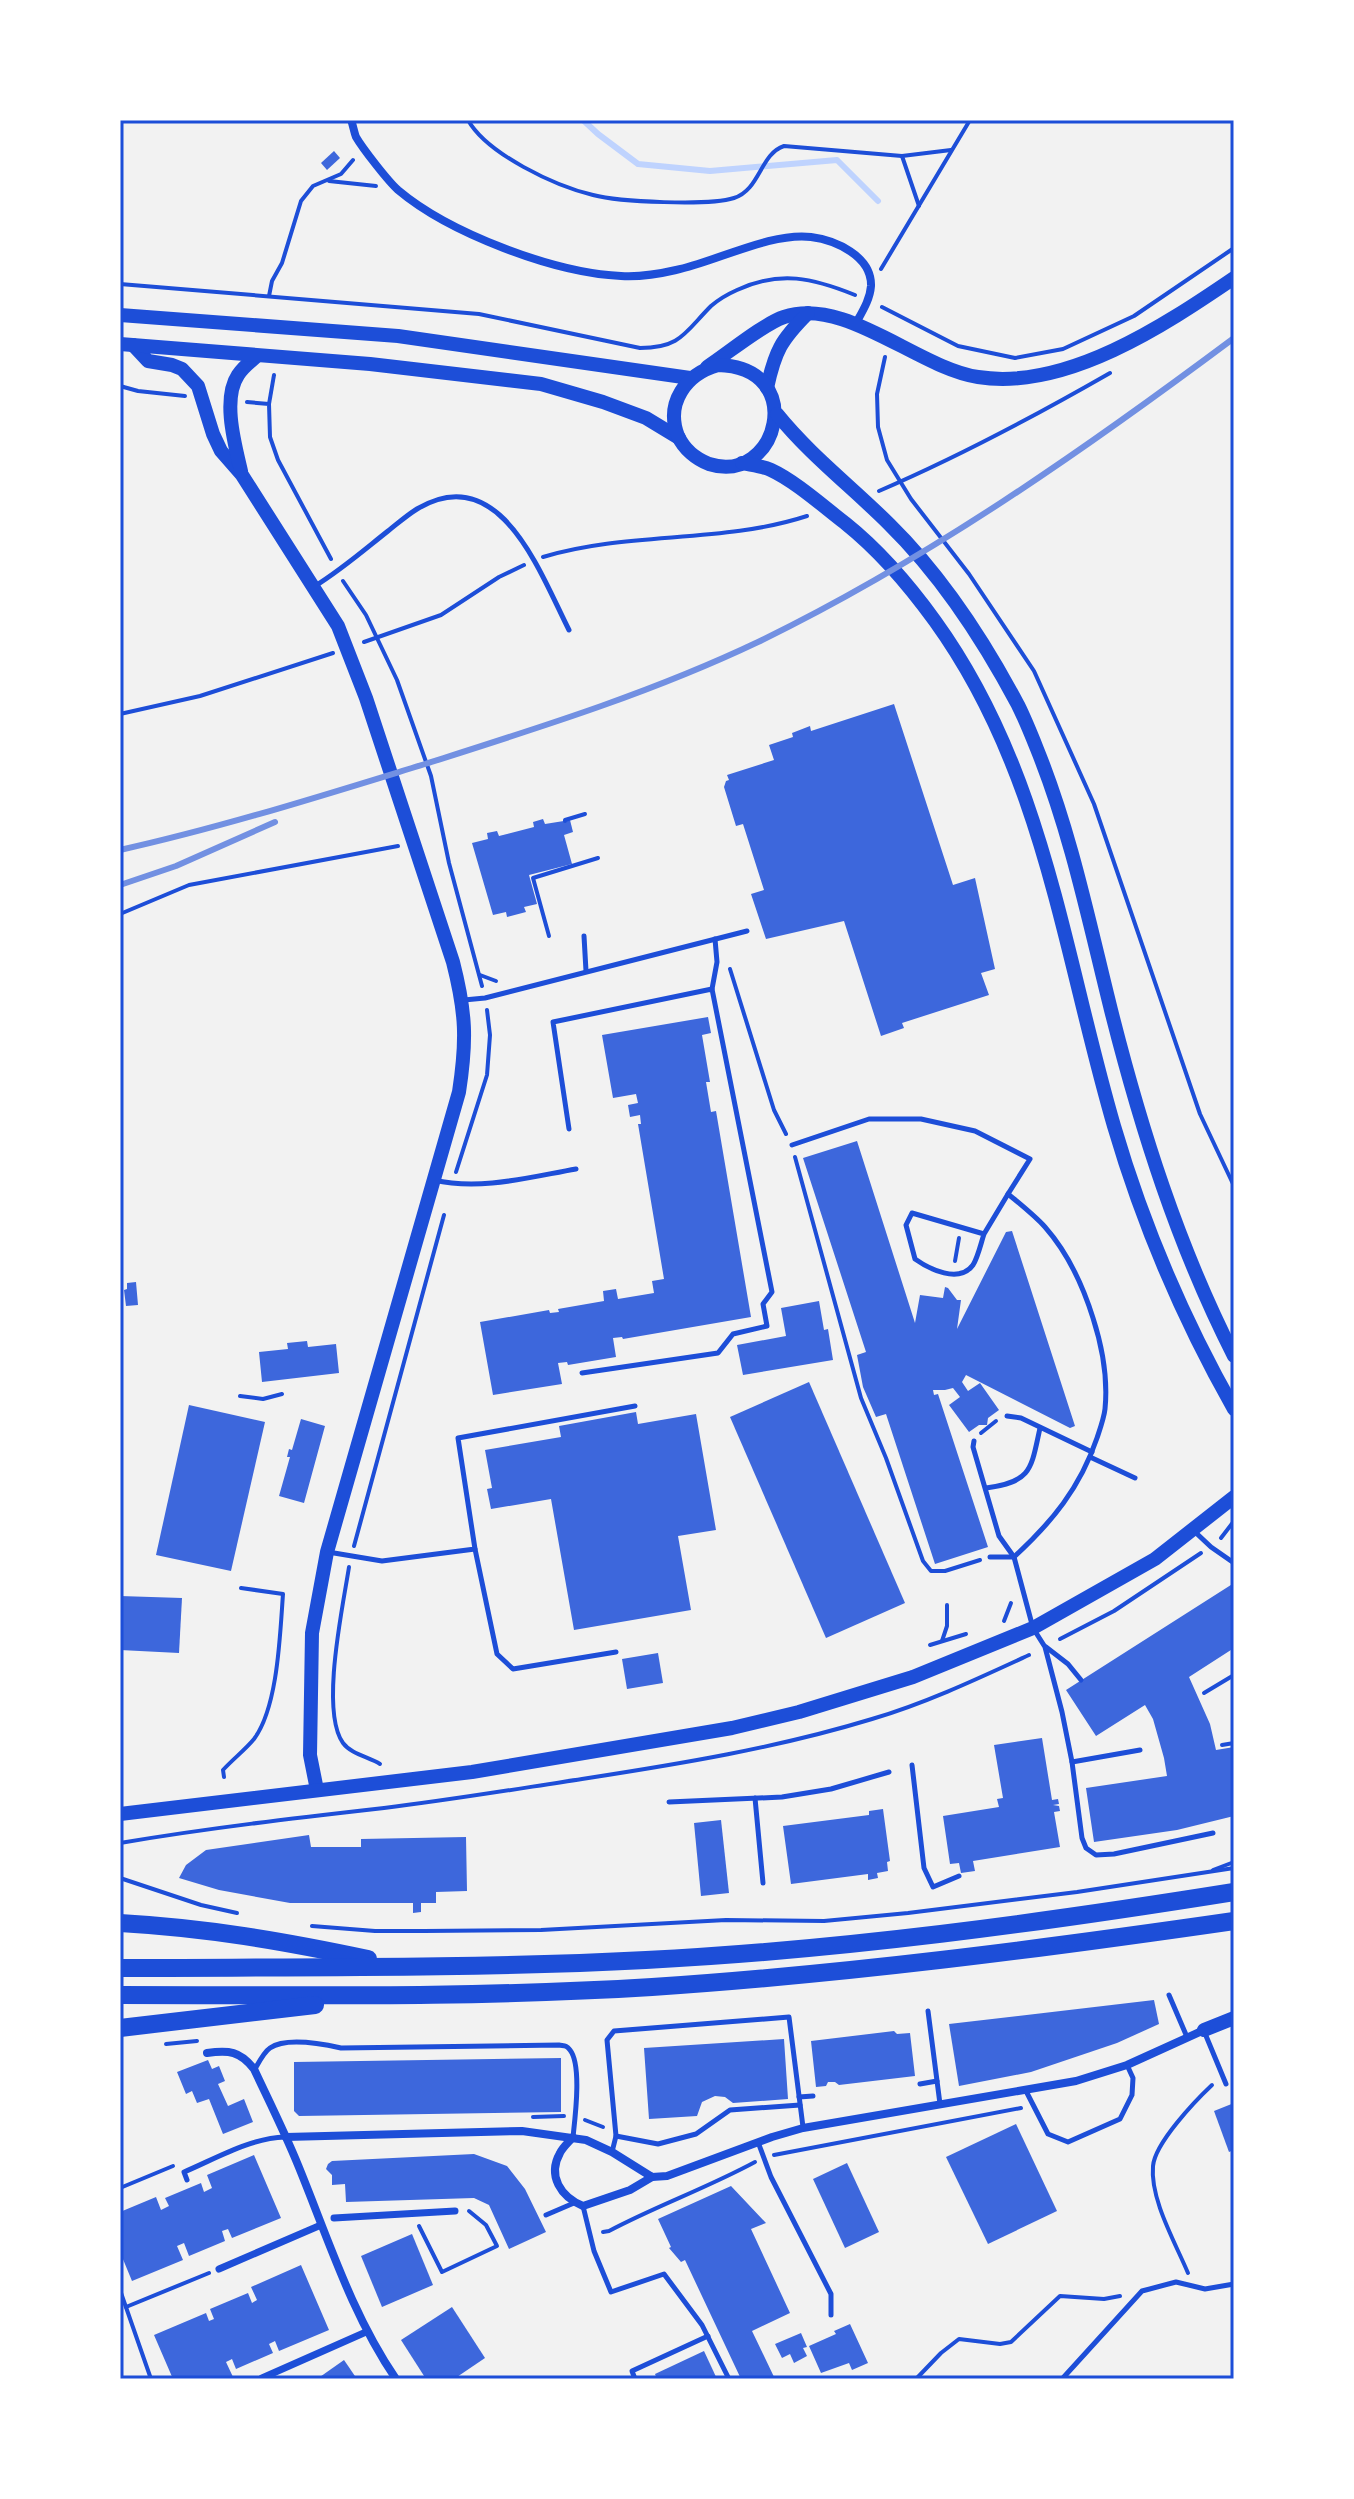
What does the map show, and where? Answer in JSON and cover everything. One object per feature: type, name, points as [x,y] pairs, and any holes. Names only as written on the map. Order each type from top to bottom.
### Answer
[{"type":"highway","points":[[120,1968],[406,1967],[646,1960],[772,1951],[1037,1921],[1234,1892]]},
{"type":"highway","points":[[120,1995],[405,1994],[648,1987],[774,1978],[1040,1949],[1234,1921]]},
{"type":"highway","points":[[120,1923],[192,1927],[245,1935],[406,1967]]},
{"type":"highway","points":[[120,2028],[405,1994]]},
{"type":"main road","points":[[777,414],[764,447],[754,457],[727,466],[713,465],[687,450],[674,423],[674,406],[690,378],[773,322],[787,316],[820,313],[855,325],[941,366],[978,377],[1015,378],[1051,372],[1091,359],[1144,335],[1234,278]]},
{"type":"main road","points":[[767,388],[779,347],[809,313]]},
{"type":"main road","points":[[120,315],[398,336],[690,378]]},
{"type":"main road","points":[[126,345],[370,364],[541,384],[646,418],[679,438]]},
{"type":"main road","points":[[126,345],[148,361],[182,369],[198,386],[217,442],[242,475],[338,626],[366,698],[463,1001],[466,1049],[459,1092],[327,1552],[312,1633],[310,1755],[317,1790]]},
{"type":"main road","points":[[242,475],[232,429],[232,388],[236,377],[257,356]]},
{"type":"main road","points":[[704,369],[718,365],[732,366],[757,377],[767,388],[777,414],[793,434],[889,524],[937,577],[981,638],[1020,708],[1051,783],[1071,851],[1140,1121],[1197,1279],[1234,1356]]},
{"type":"main road","points":[[742,463],[771,470],[867,541],[913,591],[956,650],[993,716],[1025,792],[1045,856],[1114,1126],[1142,1212],[1180,1305],[1234,1409]]},
{"type":"main road","points":[[120,1814],[472,1772],[732,1728],[799,1712],[913,1677],[1033,1628],[1155,1559],[1234,1497]]},
{"type":"main road","points":[[1204,2030],[1234,2018]]},
{"type":"street","points":[[351,120],[356,138],[395,188],[425,210],[534,260],[583,272],[624,276],[675,270],[779,239],[810,237],[851,250],[863,261],[871,282],[868,301],[855,325]]},
{"type":"street","points":[[573,2137],[560,2153],[554,2169],[560,2189],[569,2201],[579,2204],[630,2190],[652,2177],[690,2169],[803,2128],[1076,2081],[1127,2065],[1204,2030]]},
{"type":"street","points":[[207,2053],[235,2053],[245,2057],[254,2069],[286,2137],[366,2332],[396,2379]]},
{"type":"street","points":[[286,2137],[522,2131],[586,2140],[652,2177]]},
{"type":"street","points":[[334,2218],[455,2211]]},
{"type":"street","points":[[219,2269],[321,2225]]},
{"type":"street","points":[[262,2378],[366,2332]]},
{"type":"lane","points":[[314,587],[417,508],[449,496],[468,496],[491,505],[512,527],[569,630]]},
{"type":"lane","points":[[463,1001],[747,931]]},
{"type":"lane","points":[[584,936],[586,971]]},
{"type":"lane","points":[[582,1373],[718,1353],[733,1334],[767,1326],[763,1304],[772,1292],[712,989],[717,962],[715,939]]},
{"type":"lane","points":[[569,1129],[553,1022],[712,989]]},
{"type":"lane","points":[[792,1145],[869,1119],[921,1119],[975,1131],[1030,1159],[984,1234],[973,1266],[964,1271],[942,1274],[927,1268],[915,1259],[906,1225],[912,1213],[984,1234]]},
{"type":"lane","points":[[433,1180],[452,1185],[503,1181],[576,1169]]},
{"type":"lane","points":[[990,1557],[1014,1557],[1046,1527],[1071,1494],[1091,1454],[1105,1410],[1105,1376],[1099,1338],[1087,1299],[1071,1264],[1045,1226],[1008,1194]]},
{"type":"lane","points":[[616,1652],[513,1669],[497,1654],[475,1549],[458,1438],[635,1406]]},
{"type":"lane","points":[[1007,1416],[1021,1418],[1135,1478]]},
{"type":"lane","points":[[986,1488],[1017,1481],[1032,1465],[1040,1428]]},
{"type":"lane","points":[[974,1441],[973,1447],[999,1536],[1014,1557],[1033,1628],[1045,1647],[1072,1762],[1086,1848],[1096,1855],[1114,1854],[1213,1833]]},
{"type":"lane","points":[[1194,1531],[1234,1563]]},
{"type":"lane","points":[[327,1552],[382,1561],[475,1549]]},
{"type":"lane","points":[[1045,1647],[1068,1664],[1081,1680]]},
{"type":"lane","points":[[1072,1762],[1140,1750]]},
{"type":"lane","points":[[912,1765],[924,1868],[933,1887],[959,1876]]},
{"type":"lane","points":[[669,1802],[782,1797],[831,1789],[889,1772]]},
{"type":"lane","points":[[755,1798],[763,1883]]},
{"type":"lane","points":[[1169,1995],[1187,2038]]},
{"type":"lane","points":[[928,2011],[940,2105]]},
{"type":"lane","points":[[612,2152],[616,2136],[607,2040],[614,2031],[789,2017],[803,2128]]},
{"type":"lane","points":[[1204,2030],[1226,2084]]},
{"type":"lane","points":[[254,2069],[271,2047],[284,2043],[320,2043],[341,2048],[559,2045],[567,2047],[575,2061],[573,2137]]},
{"type":"lane","points":[[1026,2091],[1048,2134],[1068,2142],[1120,2119],[1132,2095],[1133,2078],[1127,2065]]},
{"type":"lane","points":[[920,2084],[937,2081]]},
{"type":"lane","points":[[799,2097],[813,2096]]},
{"type":"lane","points":[[616,2136],[658,2144],[696,2134],[730,2110],[800,2105]]},
{"type":"lane","points":[[187,2180],[184,2172],[253,2143],[272,2137],[286,2137]]},
{"type":"lane","points":[[758,2142],[831,2294],[831,2315]]},
{"type":"lane","points":[[546,2215],[579,2204],[611,2292],[664,2274],[702,2325],[729,2379]]},
{"type":"lane","points":[[1062,2379],[1142,2291],[1176,2282],[1205,2289],[1234,2284]]},
{"type":"lane","points":[[635,2379],[632,2371],[708,2336]]},
{"type":"path","points":[[468,120],[497,151],[549,178],[593,195],[662,201],[712,202],[735,198],[753,184],[772,152],[784,146],[902,156],[951,150]]},
{"type":"path","points":[[871,282],[889,259],[970,120]]},
{"type":"path","points":[[269,296],[301,201],[313,186],[341,174],[364,147]]},
{"type":"path","points":[[902,156],[919,206]]},
{"type":"path","points":[[327,180],[395,188]]},
{"type":"path","points":[[882,307],[958,346],[1015,358],[1063,349],[1134,316],[1234,248]]},
{"type":"path","points":[[120,284],[479,314],[640,348],[660,348],[680,338],[713,305],[752,283],[776,278],[802,278],[824,282],[857,295]]},
{"type":"path","points":[[277,297],[277,306]]},
{"type":"path","points":[[886,355],[877,394],[878,427],[887,460]]},
{"type":"path","points":[[931,468],[1052,406],[1121,366]]},
{"type":"path","points":[[274,375],[269,404],[270,437],[278,460],[337,572],[366,615],[397,680],[431,776],[449,863],[485,998],[490,1035],[487,1075],[452,1185],[351,1557],[336,1648],[336,1726],[344,1745],[380,1764]]},
{"type":"path","points":[[120,386],[185,396]]},
{"type":"path","points":[[245,402],[269,404]]},
{"type":"path","points":[[355,645],[441,615],[499,577],[533,560],[570,549],[605,543],[737,532],[799,519]]},
{"type":"path","points":[[120,714],[200,696],[341,650]]},
{"type":"path","points":[[565,821],[585,814]]},
{"type":"path","points":[[120,914],[189,885],[412,843]]},
{"type":"path","points":[[549,936],[533,878],[598,858]]},
{"type":"path","points":[[792,1145],[861,1398],[923,1561],[931,1571],[945,1571],[990,1557]]},
{"type":"path","points":[[954,1272],[962,1228]]},
{"type":"path","points":[[240,1396],[263,1399],[282,1394]]},
{"type":"path","points":[[974,1441],[983,1430],[1007,1416]]},
{"type":"path","points":[[1221,1538],[1233,1523]]},
{"type":"path","points":[[1060,1639],[1114,1611],[1201,1553]]},
{"type":"path","points":[[224,1777],[223,1770],[253,1739],[263,1722],[279,1650],[283,1594],[241,1588]]},
{"type":"path","points":[[996,1626],[1006,1619],[1012,1598]]},
{"type":"path","points":[[942,1641],[947,1626],[947,1605]]},
{"type":"path","points":[[930,1645],[972,1633]]},
{"type":"path","points":[[1204,1693],[1234,1675]]},
{"type":"path","points":[[1222,1745],[1234,1743]]},
{"type":"path","points":[[1208,1873],[1234,1862]]},
{"type":"path","points":[[311,1926],[375,1931],[541,1930],[726,1920],[836,1920],[1046,1896],[1234,1868]]},
{"type":"path","points":[[120,1878],[201,1905],[247,1915]]},
{"type":"path","points":[[166,2044],[209,2040]]},
{"type":"path","points":[[1193,2286],[1153,2188],[1153,2162],[1192,2105],[1222,2074]]},
{"type":"path","points":[[532,2117],[575,2117],[616,2136]]},
{"type":"path","points":[[587,2227],[598,2232],[609,2231],[764,2158]]},
{"type":"path","points":[[413,2213],[442,2272],[497,2246],[486,2225],[471,2211],[455,2211]]},
{"type":"path","points":[[126,2307],[219,2269]]},
{"type":"path","points":[[120,2290],[151,2379]]},
{"type":"path","points":[[916,2379],[959,2339],[1000,2344],[1011,2342],[1060,2296],[1104,2299],[1142,2291]]},
{"type":"building","points":[[334,151],[340,158],[327,170],[321,163]]},
{"type":"building","points":[[894,704],[953,885],[975,878],[995,969],[981,973],[989,995],[902,1023],[904,1028],[881,1036],[844,921],[766,939],[751,894],[764,890],[743,824],[736,826],[724,787],[729,780],[727,775],[774,760],[769,745],[793,737],[792,733],[810,726],[811,731]]},
{"type":"building","points":[[543,819],[545,824],[570,820],[573,832],[564,835],[572,864],[529,875],[537,904],[524,907],[526,912],[507,917],[506,912],[493,915],[472,843],[488,839],[487,833],[497,831],[499,836],[534,827],[533,822]]},
{"type":"building","points":[[708,1017],[711,1033],[702,1035],[710,1082],[706,1082],[711,1112],[716,1111],[751,1317],[623,1339],[613,1338],[616,1357],[568,1365],[567,1362],[558,1363],[562,1384],[493,1395],[480,1322],[549,1310],[550,1313],[559,1312],[558,1309],[604,1301],[603,1291],[616,1289],[618,1299],[654,1293],[652,1281],[664,1279],[638,1124],[641,1124],[640,1115],[630,1117],[628,1105],[638,1103],[636,1094],[613,1098],[602,1035]]},
{"type":"building","points":[[857,1141],[915,1323],[920,1295],[943,1298],[945,1287],[957,1300],[961,1300],[957,1329],[1006,1232],[1012,1231],[1075,1426],[1070,1428],[966,1375],[962,1382],[968,1391],[980,1383],[999,1410],[988,1418],[987,1425],[979,1425],[969,1432],[949,1405],[960,1397],[953,1388],[933,1390],[934,1395],[938,1394],[988,1547],[935,1564],[886,1414],[876,1417],[863,1387],[857,1355],[866,1352],[803,1158]]},
{"type":"building","points":[[136,1282],[138,1305],[126,1306],[124,1290],[127,1283]]},
{"type":"building","points":[[819,1301],[833,1360],[743,1375],[737,1345],[786,1336],[781,1308]]},
{"type":"building","points":[[307,1341],[308,1347],[336,1344],[339,1373],[262,1382],[259,1352],[288,1349],[287,1343]]},
{"type":"building","points":[[809,1382],[905,1603],[826,1638],[730,1417]]},
{"type":"building","points":[[189,1405],[265,1422],[231,1571],[156,1555]]},
{"type":"building","points":[[636,1412],[638,1424],[696,1414],[716,1530],[678,1536],[691,1610],[574,1630],[551,1499],[491,1509],[487,1489],[492,1488],[485,1450],[561,1437],[559,1426]]},
{"type":"building","points":[[301,1419],[325,1426],[304,1503],[279,1496],[290,1457],[287,1457],[289,1449],[292,1450]]},
{"type":"building","points":[[1234,1583],[1234,1648],[1189,1677],[1210,1724],[1216,1750],[1234,1747],[1234,1816],[1177,1830],[1094,1842],[1086,1788],[1167,1776],[1164,1758],[1153,1719],[1145,1705],[1096,1736],[1066,1690]]},
{"type":"building","points":[[120,1596],[182,1598],[179,1653],[120,1650]]},
{"type":"building","points":[[658,1653],[663,1683],[627,1689],[622,1659]]},
{"type":"building","points":[[1042,1738],[1052,1800],[1058,1799],[1059,1804],[1053,1805],[1059,1806],[1060,1811],[1054,1812],[1060,1847],[973,1861],[975,1871],[961,1873],[959,1863],[950,1864],[943,1816],[999,1807],[997,1799],[1003,1798],[994,1745]]},
{"type":"building","points":[[883,1809],[890,1861],[887,1862],[888,1871],[877,1873],[878,1878],[868,1880],[868,1874],[791,1884],[783,1826],[869,1815],[869,1811]]},
{"type":"building","points":[[721,1820],[729,1893],[701,1896],[694,1823]]},
{"type":"building","points":[[309,1835],[311,1847],[361,1847],[361,1839],[466,1837],[467,1891],[436,1892],[436,1903],[421,1903],[421,1912],[413,1913],[413,1903],[290,1903],[219,1890],[179,1878],[186,1865],[206,1850]]},
{"type":"building","points":[[1154,2000],[1159,2024],[1117,2043],[1031,2072],[959,2086],[949,2024]]},
{"type":"building","points":[[894,2031],[897,2034],[910,2033],[915,2076],[839,2085],[828,2082],[826,2086],[816,2087],[811,2041]]},
{"type":"building","points":[[784,2039],[788,2099],[733,2103],[725,2097],[715,2096],[702,2102],[697,2116],[649,2119],[644,2048]]},
{"type":"building","points":[[561,2058],[561,2112],[299,2116],[294,2111],[294,2062]]},
{"type":"building","points":[[208,2060],[212,2069],[219,2066],[225,2081],[218,2084],[228,2106],[244,2099],[253,2122],[223,2134],[209,2099],[197,2103],[192,2091],[186,2094],[177,2072]]},
{"type":"building","points":[[1234,2103],[1234,2150],[1229,2152],[1214,2111]]},
{"type":"building","points":[[1016,2124],[1057,2211],[988,2244],[946,2157]]},
{"type":"building","points":[[474,2154],[507,2166],[525,2189],[546,2232],[509,2249],[489,2205],[474,2198],[346,2202],[345,2184],[332,2185],[332,2175],[326,2169],[332,2161]]},
{"type":"building","points":[[254,2155],[281,2218],[232,2238],[228,2229],[222,2231],[225,2241],[189,2256],[184,2243],[177,2246],[183,2260],[132,2281],[120,2252],[120,2212],[156,2197],[161,2210],[169,2206],[165,2198],[201,2183],[204,2192],[212,2188],[207,2175]]},
{"type":"building","points":[[847,2163],[879,2232],[845,2248],[813,2179]]},
{"type":"building","points":[[731,2186],[766,2223],[751,2229],[790,2313],[752,2331],[775,2379],[741,2379],[685,2260],[681,2262],[669,2248],[658,2219]]},
{"type":"building","points":[[412,2234],[433,2285],[382,2307],[361,2256]]},
{"type":"building","points":[[301,2265],[329,2330],[279,2351],[275,2341],[269,2344],[273,2353],[236,2369],[232,2359],[226,2362],[233,2377],[228,2379],[173,2379],[154,2335],[206,2313],[209,2321],[214,2319],[210,2309],[248,2293],[252,2303],[257,2300],[251,2287]]},
{"type":"building","points":[[452,2307],[485,2358],[454,2379],[426,2379],[401,2340]]},
{"type":"building","points":[[850,2324],[868,2363],[852,2370],[849,2363],[821,2373],[809,2346]]},
{"type":"building","points":[[801,2333],[807,2356],[794,2363],[790,2354],[782,2358],[775,2344]]},
{"type":"building","points":[[704,2351],[717,2379],[657,2379],[655,2374]]},
{"type":"building","points":[[344,2360],[357,2379],[317,2379]]},
{"type":"waterway","points":[[583,120],[638,164],[710,171],[837,160],[878,201]]},
{"type":"railway","points":[[120,850],[273,810],[510,737],[635,694],[758,642],[883,576],[1003,501],[1234,338]]},
{"type":"railway","points":[[120,885],[176,866],[275,822]]}]
